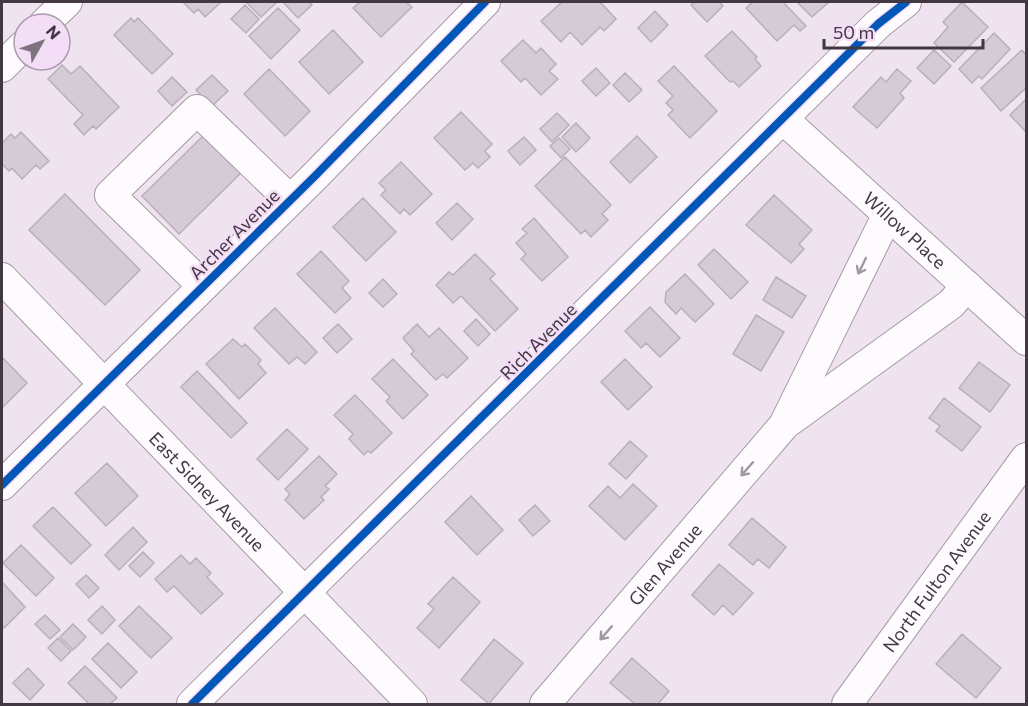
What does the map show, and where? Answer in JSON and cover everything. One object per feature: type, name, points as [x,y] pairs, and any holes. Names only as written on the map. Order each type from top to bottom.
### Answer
[{"type":"street","name":"Archer Avenue","points":[[2,485],[290,200],[485,2]]},
{"type":"street","name":"Rich Avenue","points":[[192,705],[878,24],[906,2]]},
{"type":"street","points":[[203,286],[110,195],[118,187],[196,110],[290,200]]},
{"type":"street","name":"Willow Place","points":[[783,119],[1026,340]]},
{"type":"street","name":"Glen Avenue","points":[[785,424],[888,214]]},
{"type":"street","name":"East Sidney Avenue","points":[[2,278],[412,705]]},
{"type":"street","name":"Glen Avenue","points":[[545,705],[785,424],[951,304],[967,286]]},
{"type":"street","name":"North Fulton Avenue","points":[[847,705],[1026,458]]},
{"type":"building","points":[[183,2],[221,2],[205,17],[198,9],[194,13]]},
{"type":"building","points":[[246,2],[277,2],[261,17]]},
{"type":"building","points":[[283,2],[309,2],[312,5],[298,18]]},
{"type":"building","points":[[360,2],[406,2],[412,7],[381,37],[353,8]]},
{"type":"building","points":[[562,2],[600,2],[616,19],[604,31],[600,27],[582,45],[570,32],[561,42],[541,21]]},
{"type":"building","points":[[695,2],[719,2],[723,6],[707,22],[691,5]]},
{"type":"building","points":[[753,2],[783,2],[806,26],[800,31],[794,25],[777,41],[746,8]]},
{"type":"building","points":[[797,2],[829,2],[812,17]]},
{"type":"building","points":[[962,2],[988,27],[954,62],[934,43],[948,27],[943,22]]},
{"type":"building","points":[[245,5],[259,19],[246,33],[231,19]]},
{"type":"building","points":[[278,8],[300,30],[271,59],[249,36]]},
{"type":"building","points":[[655,11],[668,25],[651,42],[638,28]]},
{"type":"building","points":[[131,18],[134,22],[138,18],[173,54],[152,74],[114,35]]},
{"type":"building","points":[[333,30],[363,62],[329,94],[299,62]]},
{"type":"building","points":[[732,31],[757,57],[755,59],[761,66],[739,87],[733,81],[730,82],[705,56]]},
{"type":"building","points":[[994,33],[1010,49],[982,79],[979,76],[972,83],[959,69]]},
{"type":"building","points":[[523,40],[536,53],[541,48],[556,64],[549,71],[558,79],[541,95],[525,78],[521,82],[501,61]]},
{"type":"building","points":[[934,50],[951,66],[934,84],[917,68]]},
{"type":"building","points":[[1022,50],[1026,55],[1026,88],[1001,111],[981,88]]},
{"type":"building","points":[[80,66],[119,107],[96,129],[93,126],[84,135],[74,124],[83,115],[48,79],[55,72],[71,74]]},
{"type":"building","points":[[674,66],[717,111],[690,138],[668,115],[673,110],[666,103],[673,96],[658,81]]},
{"type":"building","points":[[596,68],[610,83],[596,96],[582,81]]},
{"type":"building","points":[[269,69],[310,111],[285,136],[244,94]]},
{"type":"building","points":[[897,69],[911,81],[900,93],[904,98],[877,128],[853,107],[881,77],[886,82]]},
{"type":"building","points":[[625,73],[642,90],[629,102],[613,85]]},
{"type":"building","points":[[212,75],[228,91],[212,106],[196,90]]},
{"type":"building","points":[[172,77],[187,92],[172,106],[158,91]]},
{"type":"building","points":[[1026,99],[1026,132],[1010,115]]},
{"type":"building","points":[[461,112],[492,144],[485,151],[490,157],[478,168],[473,163],[465,170],[434,138]]},
{"type":"building","points":[[557,113],[569,125],[552,142],[540,129]]},
{"type":"building","points":[[576,123],[590,138],[576,152],[562,137]]},
{"type":"building","points":[[209,130],[246,168],[179,234],[142,196]]},
{"type":"building","points":[[21,132],[49,161],[40,169],[36,165],[22,179],[12,168],[9,171],[2,164],[2,143],[11,134],[15,138]]},
{"type":"building","points":[[637,136],[657,157],[630,183],[610,162]]},
{"type":"building","points":[[524,137],[536,150],[520,165],[508,151]]},
{"type":"building","points":[[559,138],[570,149],[561,158],[550,146]]},
{"type":"building","points":[[565,157],[611,205],[602,214],[608,220],[591,237],[585,230],[581,234],[535,186]]},
{"type":"building","points":[[401,162],[432,194],[410,215],[404,209],[400,214],[381,195],[386,190],[379,183]]},
{"type":"building","points":[[65,194],[140,270],[105,305],[29,230]]},
{"type":"building","points":[[774,195],[812,230],[799,244],[804,249],[791,263],[746,225]]},
{"type":"building","points":[[363,198],[396,232],[366,261],[333,227]]},
{"type":"building","points":[[457,203],[473,219],[452,240],[436,223]]},
{"type":"building","points":[[534,218],[568,257],[542,281],[521,259],[526,254],[516,243],[527,233],[522,229]]},
{"type":"building","points":[[714,249],[748,282],[731,299],[698,265]]},
{"type":"building","points":[[321,251],[349,281],[342,288],[351,298],[335,313],[297,274]]},
{"type":"building","points":[[475,254],[495,274],[490,279],[518,309],[495,331],[461,296],[453,303],[436,285],[449,272],[453,275]]},
{"type":"building","points":[[685,274],[714,304],[695,322],[681,308],[676,314],[665,302],[666,292]]},
{"type":"building","points":[[776,277],[806,296],[792,318],[763,300]]},
{"type":"building","points":[[383,279],[397,294],[383,307],[369,293]]},
{"type":"building","points":[[650,307],[680,338],[660,357],[646,343],[641,348],[625,331]]},
{"type":"building","points":[[275,308],[317,352],[305,364],[297,357],[289,364],[254,328]]},
{"type":"building","points":[[756,315],[784,332],[761,371],[733,354]]},
{"type":"building","points":[[476,319],[490,334],[478,346],[464,331]]},
{"type":"building","points":[[338,324],[352,339],[337,353],[323,338]]},
{"type":"building","points":[[417,324],[429,337],[439,328],[468,358],[447,378],[443,374],[436,380],[411,354],[414,351],[403,338]]},
{"type":"building","points":[[233,339],[242,347],[245,344],[261,360],[258,364],[266,373],[239,399],[206,364]]},
{"type":"building","points":[[2,357],[27,383],[2,408]]},
{"type":"building","points":[[393,359],[428,395],[403,419],[386,401],[390,397],[372,379]]},
{"type":"building","points":[[625,359],[652,387],[628,410],[601,382]]},
{"type":"building","points":[[979,362],[1010,385],[990,412],[959,388]]},
{"type":"building","points":[[197,371],[247,423],[231,438],[181,387]]},
{"type":"building","points":[[355,395],[392,433],[371,453],[368,451],[364,455],[349,439],[353,434],[334,415]]},
{"type":"building","points":[[944,398],[981,427],[962,451],[936,431],[940,426],[929,418]]},
{"type":"building","points":[[287,429],[308,449],[278,480],[257,459]]},
{"type":"building","points":[[630,441],[647,456],[626,479],[609,464]]},
{"type":"building","points":[[319,456],[337,474],[325,486],[329,489],[321,497],[324,500],[304,519],[285,500],[290,494],[285,489]]},
{"type":"building","points":[[107,463],[138,496],[106,526],[75,493]]},
{"type":"building","points":[[633,484],[657,506],[625,540],[589,506],[608,486],[620,498]]},
{"type":"building","points":[[471,496],[503,530],[477,555],[445,522]]},
{"type":"building","points":[[535,505],[550,521],[533,536],[519,520]]},
{"type":"building","points":[[53,507],[91,545],[71,564],[33,526]]},
{"type":"building","points":[[752,518],[786,547],[769,568],[758,559],[753,565],[729,545]]},
{"type":"building","points":[[133,527],[147,542],[119,570],[105,555]]},
{"type":"building","points":[[21,545],[54,578],[36,596],[3,563]]},
{"type":"building","points":[[143,552],[154,563],[140,577],[129,566]]},
{"type":"building","points":[[181,555],[190,564],[196,558],[211,573],[207,577],[223,594],[201,614],[174,586],[167,592],[155,579]]},
{"type":"building","points":[[719,564],[753,593],[733,615],[723,605],[714,615],[692,595]]},
{"type":"building","points":[[86,575],[99,588],[89,598],[76,584]]},
{"type":"building","points":[[453,577],[480,602],[439,648],[417,628],[434,609],[428,604]]},
{"type":"building","points":[[2,582],[25,607],[4,628],[2,625]]},
{"type":"building","points":[[102,606],[115,620],[102,634],[88,620]]},
{"type":"building","points":[[139,606],[172,638],[151,658],[119,626]]},
{"type":"building","points":[[45,615],[60,630],[50,639],[35,624]]},
{"type":"building","points":[[73,624],[86,637],[73,650],[60,637]]},
{"type":"building","points":[[962,634],[1001,668],[976,698],[936,664]]},
{"type":"building","points":[[58,638],[71,651],[61,661],[48,648]]},
{"type":"building","points":[[494,639],[523,663],[489,704],[461,680]]},
{"type":"building","points":[[108,643],[137,672],[121,688],[92,659]]},
{"type":"building","points":[[632,658],[669,691],[658,704],[635,704],[610,683]]},
{"type":"building","points":[[85,666],[117,698],[110,704],[89,704],[68,683]]},
{"type":"building","points":[[28,668],[44,685],[30,700],[13,683]]},
{"type":"cycle path","points":[[2,485],[315,176],[485,2]]},
{"type":"cycle path","points":[[192,704],[878,24],[906,2]]}]
